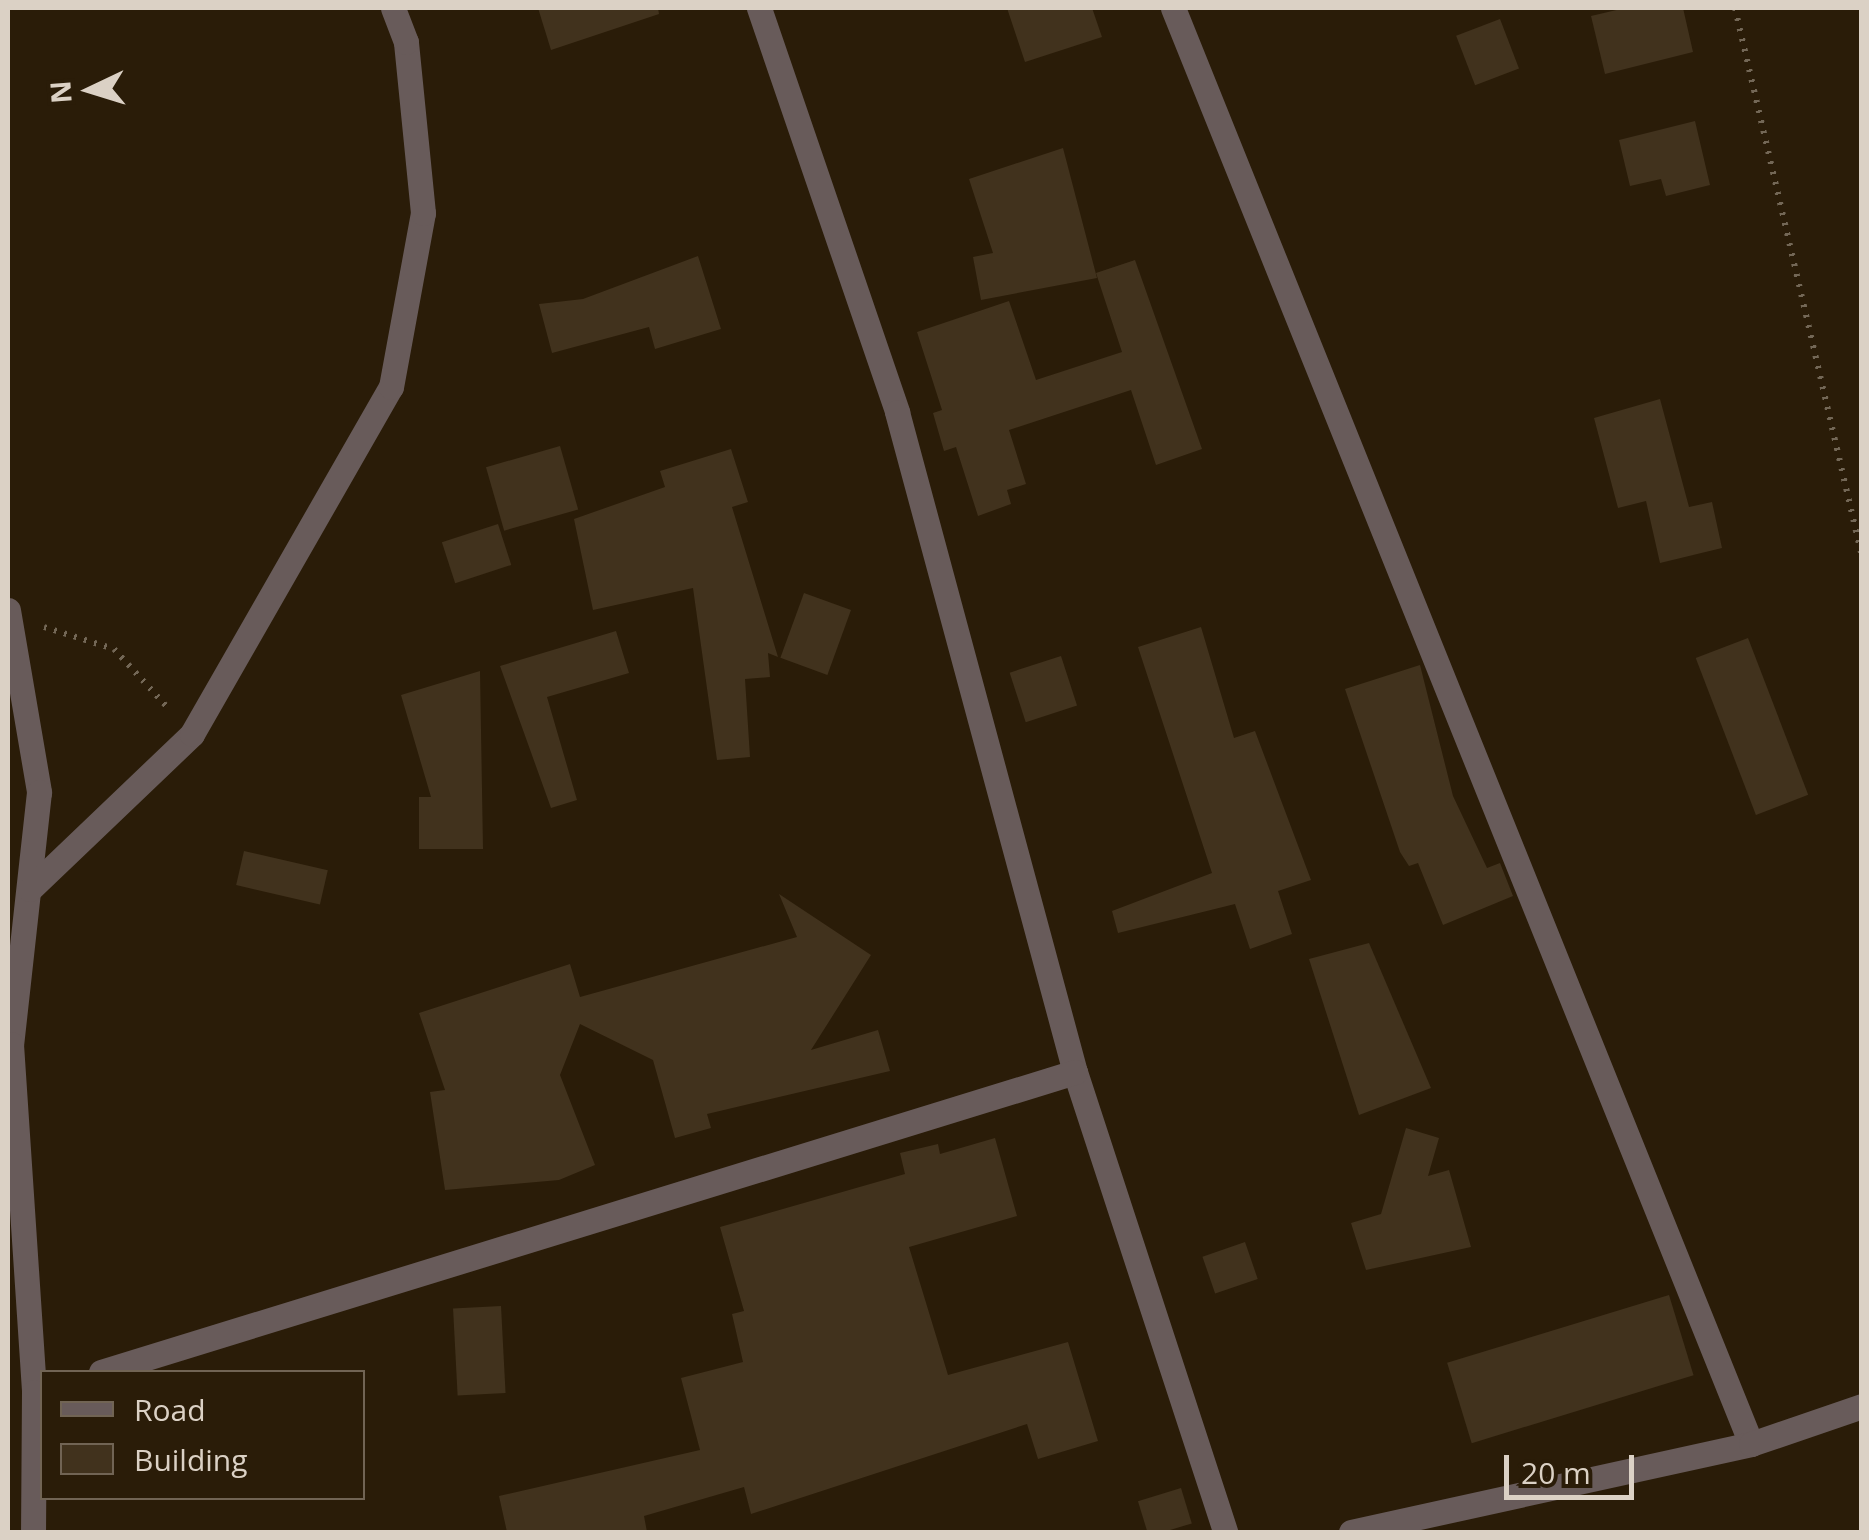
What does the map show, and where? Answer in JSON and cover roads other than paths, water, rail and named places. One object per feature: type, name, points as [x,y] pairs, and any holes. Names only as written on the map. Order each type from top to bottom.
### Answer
[{"type":"street","points":[[30,889],[192,734],[391,387],[423,213],[406,42],[393,8]]},
{"type":"street","points":[[760,8],[896,412],[1075,1072],[1225,1532]]},
{"type":"street","points":[[1173,8],[1750,1444]]},
{"type":"street","points":[[8,613],[39,792],[9,1044],[38,1391],[20,1504],[33,1532]]},
{"type":"street","points":[[107,1370],[1075,1072]]},
{"type":"street","points":[[1351,1532],[1404,1526],[1750,1444],[1862,1406]]}]
